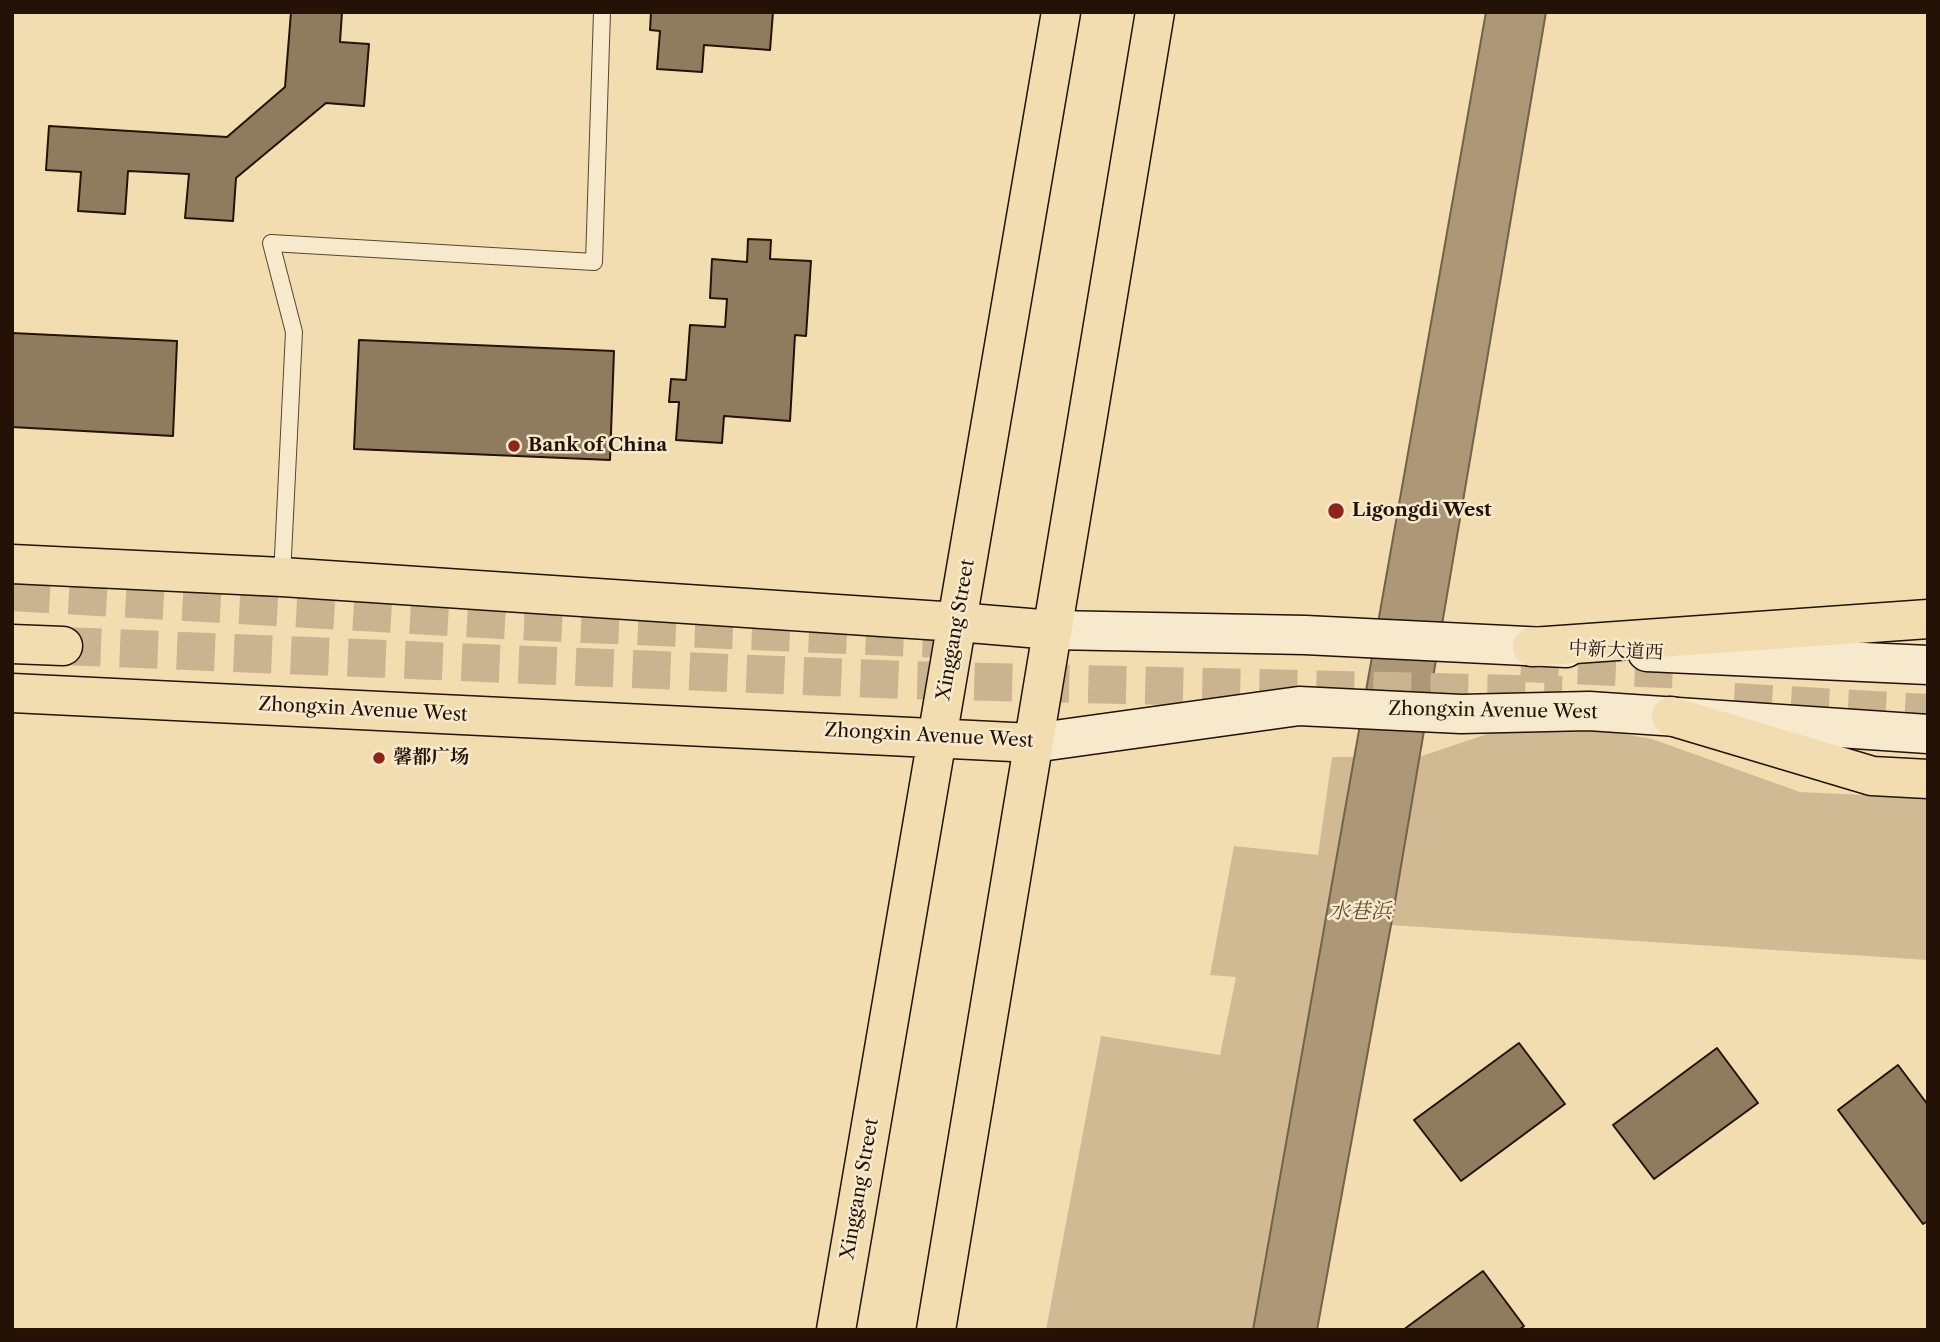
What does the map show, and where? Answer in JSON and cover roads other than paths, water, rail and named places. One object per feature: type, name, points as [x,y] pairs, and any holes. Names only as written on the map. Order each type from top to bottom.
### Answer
[{"type":"main road","name":"Xinggang Street","points":[[836,1330],[1060,12]]},
{"type":"main road","points":[[936,1330],[1154,12]]},
{"type":"main road","points":[[12,564],[282,577],[1053,630]]},
{"type":"main road","points":[[1532,647],[1928,619]]},
{"type":"main road","points":[[12,644],[63,646]]},
{"type":"main road","name":"Zhongxin Avenue West","points":[[12,693],[1033,743]]},
{"type":"main road","points":[[1671,716],[1872,776],[1928,779]]},
{"type":"street","name":"中新大道西","points":[[1053,630],[1305,635],[1928,664]]},
{"type":"street","name":"Zhongxin Avenue West","points":[[1033,743],[1299,706],[1461,714],[1589,711],[1928,734]]},
{"type":"lane","points":[[282,577],[294,332],[271,243],[594,262],[602,12]]},
{"type":"water","name":"水巷浜","points":[[1486,12],[1546,12],[1391,925],[1317,1330],[1253,1330]]},
{"type":"tunnel","points":[[12,592],[518,621],[940,639]]},
{"type":"tunnel","points":[[63,646],[903,680],[1562,695]]},
{"type":"tunnel","points":[[1521,663],[1688,670]]},
{"type":"tunnel","points":[[1734,702],[1928,713]]},
{"type":"place","name":"Bank of China","points":[[514,446]]},
{"type":"place","name":"Ligongdi West","points":[[1336,511]]},
{"type":"place","name":"馨都广场","points":[[379,758]]}]
